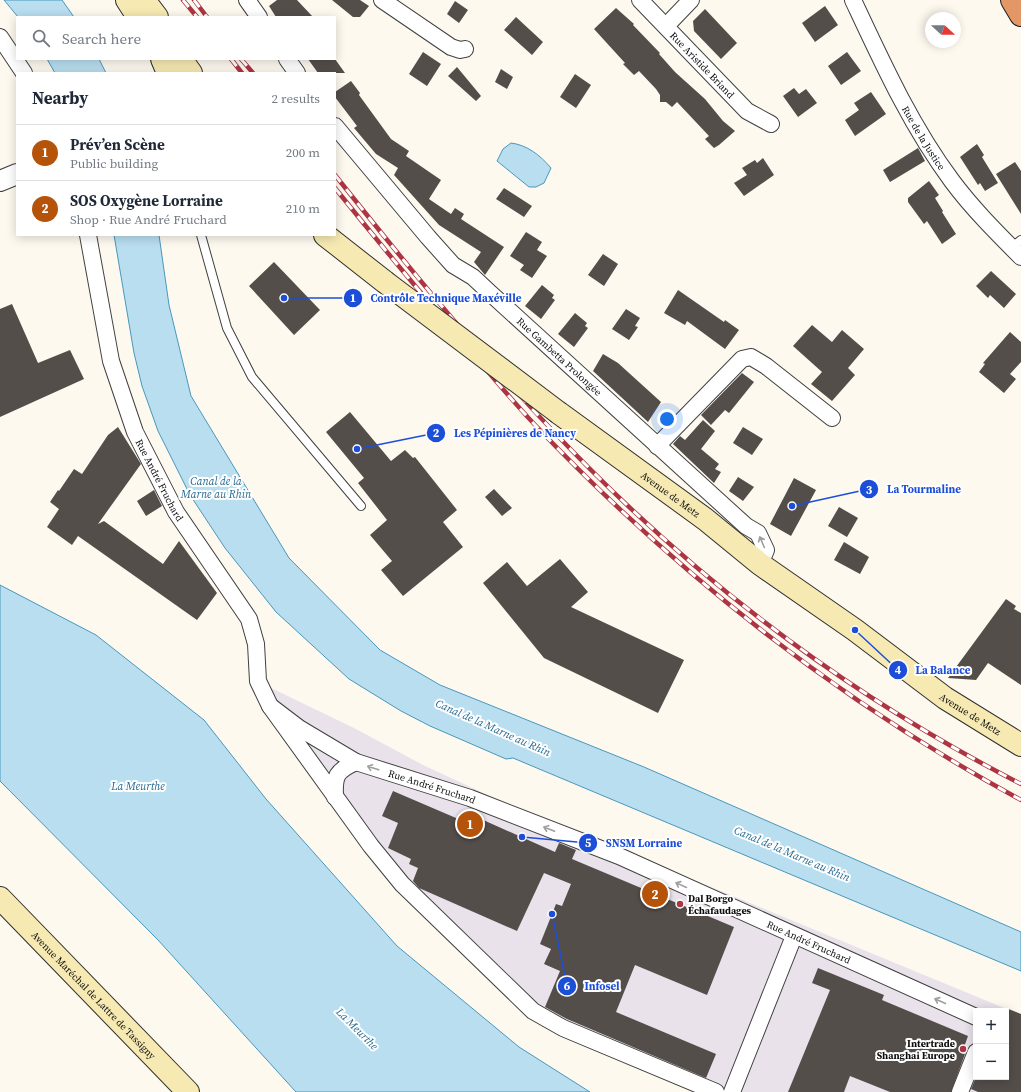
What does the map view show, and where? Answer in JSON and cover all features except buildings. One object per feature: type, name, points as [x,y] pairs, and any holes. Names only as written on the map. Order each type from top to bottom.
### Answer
[{"type":"highway","points":[[1012,0],[1021,14]]},
{"type":"main road","points":[[126,0],[137,16]]},
{"type":"main road","points":[[144,0],[156,16]]},
{"type":"main road","points":[[162,60],[168,72]]},
{"type":"main road","points":[[182,60],[190,72]]},
{"type":"main road","name":"Avenue de Metz","points":[[326,236],[559,413],[705,519],[760,564],[855,630],[946,698],[1021,745]]},
{"type":"main road","name":"Avenue Maréchal de Lattre de Tassigny","points":[[0,898],[188,1092]]},
{"type":"street","points":[[247,0],[258,16]]},
{"type":"street","points":[[382,0],[451,47],[460,50],[465,49]]},
{"type":"street","name":"Rue Aristide Briand","points":[[640,0],[747,111],[771,124]]},
{"type":"street","points":[[666,26],[691,0]]},
{"type":"street","name":"Rue de la Justice","points":[[854,0],[891,81],[933,153],[952,181],[1018,248]]},
{"type":"street","points":[[0,37],[23,72]]},
{"type":"street","points":[[288,60],[296,72]]},
{"type":"street","name":"Rue Gambetta Prolongée","points":[[336,127],[380,182],[453,265],[472,277],[746,526],[758,533],[766,550],[760,564]]},
{"type":"street","points":[[0,181],[16,174]]},
{"type":"street","name":"Rue André Fruchard","points":[[88,236],[111,361],[135,432],[176,512],[249,618],[256,644],[258,681],[270,706],[335,797],[402,884],[533,1011],[563,1028],[716,1092]]},
{"type":"street","points":[[657,446],[742,359],[751,357],[766,366],[832,418]]},
{"type":"street","name":"Rue André Fruchard","points":[[270,706],[299,728],[356,762],[470,798],[619,856],[973,1016]]},
{"type":"street","points":[[335,797],[334,784],[338,774],[342,768],[356,762]]},
{"type":"street","points":[[732,1092],[794,936]]},
{"type":"street","points":[[960,1092],[973,1060]]},
{"type":"lane","points":[[201,236],[227,328],[252,377],[361,506]]},
{"type":"shaded area","points":[[267,686],[356,729],[423,765],[533,816],[636,856],[1004,1008],[973,1008],[973,1080],[1009,1080],[1009,1010],[1021,1015],[1021,1092],[697,1092],[540,1023],[331,799]]},
{"type":"water","points":[[4,0],[62,0],[73,16],[17,16]]},
{"type":"water","points":[[48,60],[100,60],[106,72],[54,72]]},
{"type":"water","points":[[511,143],[533,151],[551,168],[544,183],[536,187],[529,187],[497,161],[503,149]]},
{"type":"water","name":"Canal de la Marne au Rhin","points":[[114,236],[159,236],[169,305],[191,396],[289,558],[380,650],[440,685],[644,767],[1021,932],[1021,971],[513,758],[506,759],[430,726],[401,711],[349,679],[276,612],[225,548],[190,495],[158,431],[142,386],[134,353]]},
{"type":"water","name":"La Meurthe","points":[[0,585],[96,635],[204,720],[266,799],[397,946],[519,1047],[590,1092],[296,1092],[158,940],[0,781]]},
{"type":"railway","points":[[183,0],[196,16]]},
{"type":"railway","points":[[194,0],[206,16]]},
{"type":"railway","points":[[232,60],[241,72]]},
{"type":"railway","points":[[242,60],[252,72]]},
{"type":"railway","points":[[336,176],[427,289],[491,363],[557,435],[639,516],[689,561],[794,644],[849,682],[962,752],[1021,784]]},
{"type":"railway","points":[[336,189],[427,301],[523,412],[590,481],[646,534],[704,584],[764,632],[826,678],[889,721],[954,762],[1021,800]]},
{"type":"place","name":"Contrôle Technique Maxéville","points":[[284,298]]},
{"type":"place","name":"Les Pépinières de Nancy","points":[[357,449]]},
{"type":"place","name":"La Tourmaline","points":[[792,506]]},
{"type":"place","name":"La Balance","points":[[855,630]]},
{"type":"place","name":"Prév’en Scène","points":[[470,824]]},
{"type":"place","name":"SNSM Lorraine","points":[[522,837]]},
{"type":"place","name":"SOS Oxygène Lorraine","points":[[655,894]]},
{"type":"place","name":"Dal Borgo Échafaudages","points":[[680,904]]},
{"type":"place","name":"Infosel","points":[[552,914]]},
{"type":"place","name":"Intertrade Shanghai Europe","points":[[963,1049]]}]
